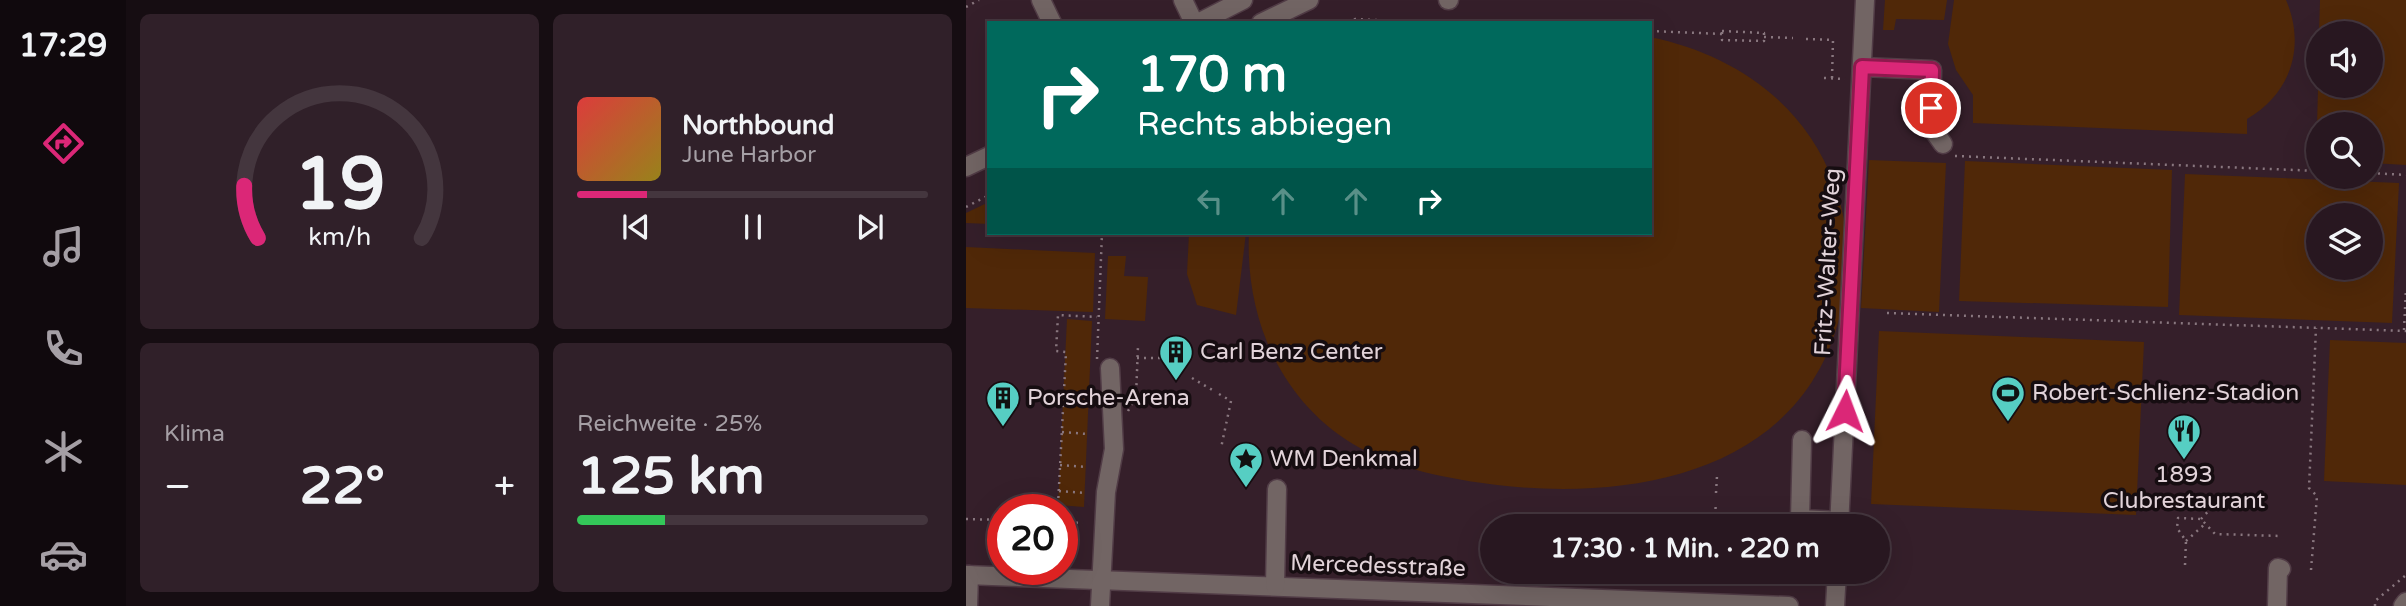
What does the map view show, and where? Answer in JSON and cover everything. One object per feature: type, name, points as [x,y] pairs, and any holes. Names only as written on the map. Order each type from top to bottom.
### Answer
[{"type":"street","points":[[1041,0],[1051,21]]},
{"type":"street","points":[[1183,0],[1195,21]]},
{"type":"street","points":[[1200,21],[1243,0]]},
{"type":"street","points":[[1265,21],[1309,0]]},
{"type":"street","name":"Fritz-Walter-Weg","points":[[1840,514],[1866,0]]},
{"type":"street","points":[[1862,73],[1932,70],[1931,127],[1949,150]]},
{"type":"street","points":[[966,167],[987,157]]},
{"type":"street","points":[[1100,606],[1106,492],[1114,449],[1110,368]]},
{"type":"street","points":[[1800,514],[1802,440]]},
{"type":"street","points":[[1275,586],[1277,489]]},
{"type":"street","points":[[2277,606],[2278,568],[2281,569]]},
{"type":"street","points":[[968,575],[968,606]]},
{"type":"street","name":"Mercedesstraße","points":[[968,575],[1275,586],[1614,603],[1789,606]]},
{"type":"street","points":[[1835,606],[1836,584]]},
{"type":"street","points":[[2403,606],[2406,602]]},
{"type":"path","points":[[966,6],[979,0]]},
{"type":"path","points":[[1352,21],[1396,21]]},
{"type":"path","points":[[1652,31],[1764,33],[1764,37]]},
{"type":"path","points":[[1722,34],[1722,40],[1764,41],[1764,37]]},
{"type":"path","points":[[1764,37],[1793,38]]},
{"type":"path","points":[[1806,39],[1833,40],[1832,78]]},
{"type":"path","points":[[1824,78],[1862,73]]},
{"type":"path","points":[[1949,150],[2306,170]]},
{"type":"path","points":[[2383,174],[2406,175]]},
{"type":"path","points":[[966,207],[987,196]]},
{"type":"path","points":[[1097,352],[1102,235]]},
{"type":"path","points":[[1887,313],[2405,331],[2406,288]]},
{"type":"path","points":[[1059,494],[1066,352],[1056,352],[1058,315],[1097,317]]},
{"type":"path","points":[[2311,570],[2317,496],[2309,488],[2316,328]]},
{"type":"path","points":[[1136,397],[1138,346]]},
{"type":"path","points":[[1137,358],[1160,358]]},
{"type":"path","points":[[1165,361],[1178,369]]},
{"type":"path","points":[[1192,378],[1214,391]]},
{"type":"path","points":[[1219,394],[1231,401],[1221,449]]},
{"type":"path","points":[[1063,397],[1089,399]]},
{"type":"path","points":[[1062,432],[1087,435]]},
{"type":"path","points":[[1060,465],[1086,467]]},
{"type":"path","points":[[1716,493],[1717,476]]},
{"type":"path","points":[[1059,491],[1084,493]]},
{"type":"path","points":[[1715,514],[1716,502]]},
{"type":"path","points":[[2201,519],[2217,502]]},
{"type":"path","points":[[2185,565],[2186,541],[2178,528],[2178,518],[2201,519],[2215,534],[2281,536]]},
{"type":"path","points":[[966,519],[987,520]]},
{"type":"path","points":[[1078,523],[1083,523]]},
{"type":"path","points":[[2186,541],[2206,523]]},
{"type":"path","points":[[2375,606],[2375,601],[2406,575]]},
{"type":"shaded area","points":[[1885,0],[1947,0],[1944,20],[1896,19],[1894,30],[1883,30]]},
{"type":"shaded area","points":[[1954,0],[2286,0],[2295,34],[2294,51],[2284,82],[2262,109],[2247,119],[2247,134],[1973,123],[1973,95],[1956,70],[1948,44]]},
{"type":"shaded area","points":[[2320,0],[2406,0],[2406,165],[2383,164],[2383,112],[2317,112],[2318,98],[2383,98],[2383,21],[2319,21]]},
{"type":"shaded area","points":[[1652,38],[1710,56],[1762,86],[1785,106],[1805,129],[1834,184],[1843,216],[1847,249],[1844,299],[1820,368],[1790,410],[1751,442],[1706,465],[1656,480],[1603,487],[1550,489],[1460,480],[1404,466],[1369,453],[1327,425],[1305,404],[1272,353],[1253,295],[1249,235],[1652,235]]},
{"type":"shaded area","points":[[1869,160],[1946,163],[1939,312],[1861,308]]},
{"type":"shaded area","points":[[1965,161],[2172,170],[2168,307],[1959,301]]},
{"type":"shaded area","points":[[2185,174],[2306,179],[2306,189],[2383,189],[2383,182],[2399,183],[2392,323],[2179,315]]},
{"type":"shaded area","points":[[987,203],[987,224],[966,223],[966,213]]},
{"type":"shaded area","points":[[1189,235],[1246,235],[1236,315],[1197,305],[1187,274]]},
{"type":"shaded area","points":[[966,247],[1095,253],[1093,312],[966,308]]},
{"type":"shaded area","points":[[1108,256],[1126,256],[1124,276],[1148,277],[1145,321],[1105,319]]},
{"type":"shaded area","points":[[1067,319],[1092,321],[1084,507],[1078,507],[1078,494],[1059,494]]},
{"type":"shaded area","name":"Robert-Schlienz-Stadion","points":[[1879,331],[2144,342],[2136,515],[1871,504]]},
{"type":"shaded area","points":[[2330,340],[2406,343],[2406,485],[2324,481]]},
{"type":"place","name":"Carl Benz Center","points":[[1176,382]]},
{"type":"place","name":"Robert-Schlienz-Stadion","points":[[2008,423]]},
{"type":"place","name":"Porsche-Arena","points":[[1003,428]]},
{"type":"place","name":"1893 Clubrestaurant","points":[[2184,461]]},
{"type":"place","name":"WM Denkmal","points":[[1246,489]]},
{"type":"route","points":[[1845,411],[1862,67],[1932,70],[1931,108]]}]
